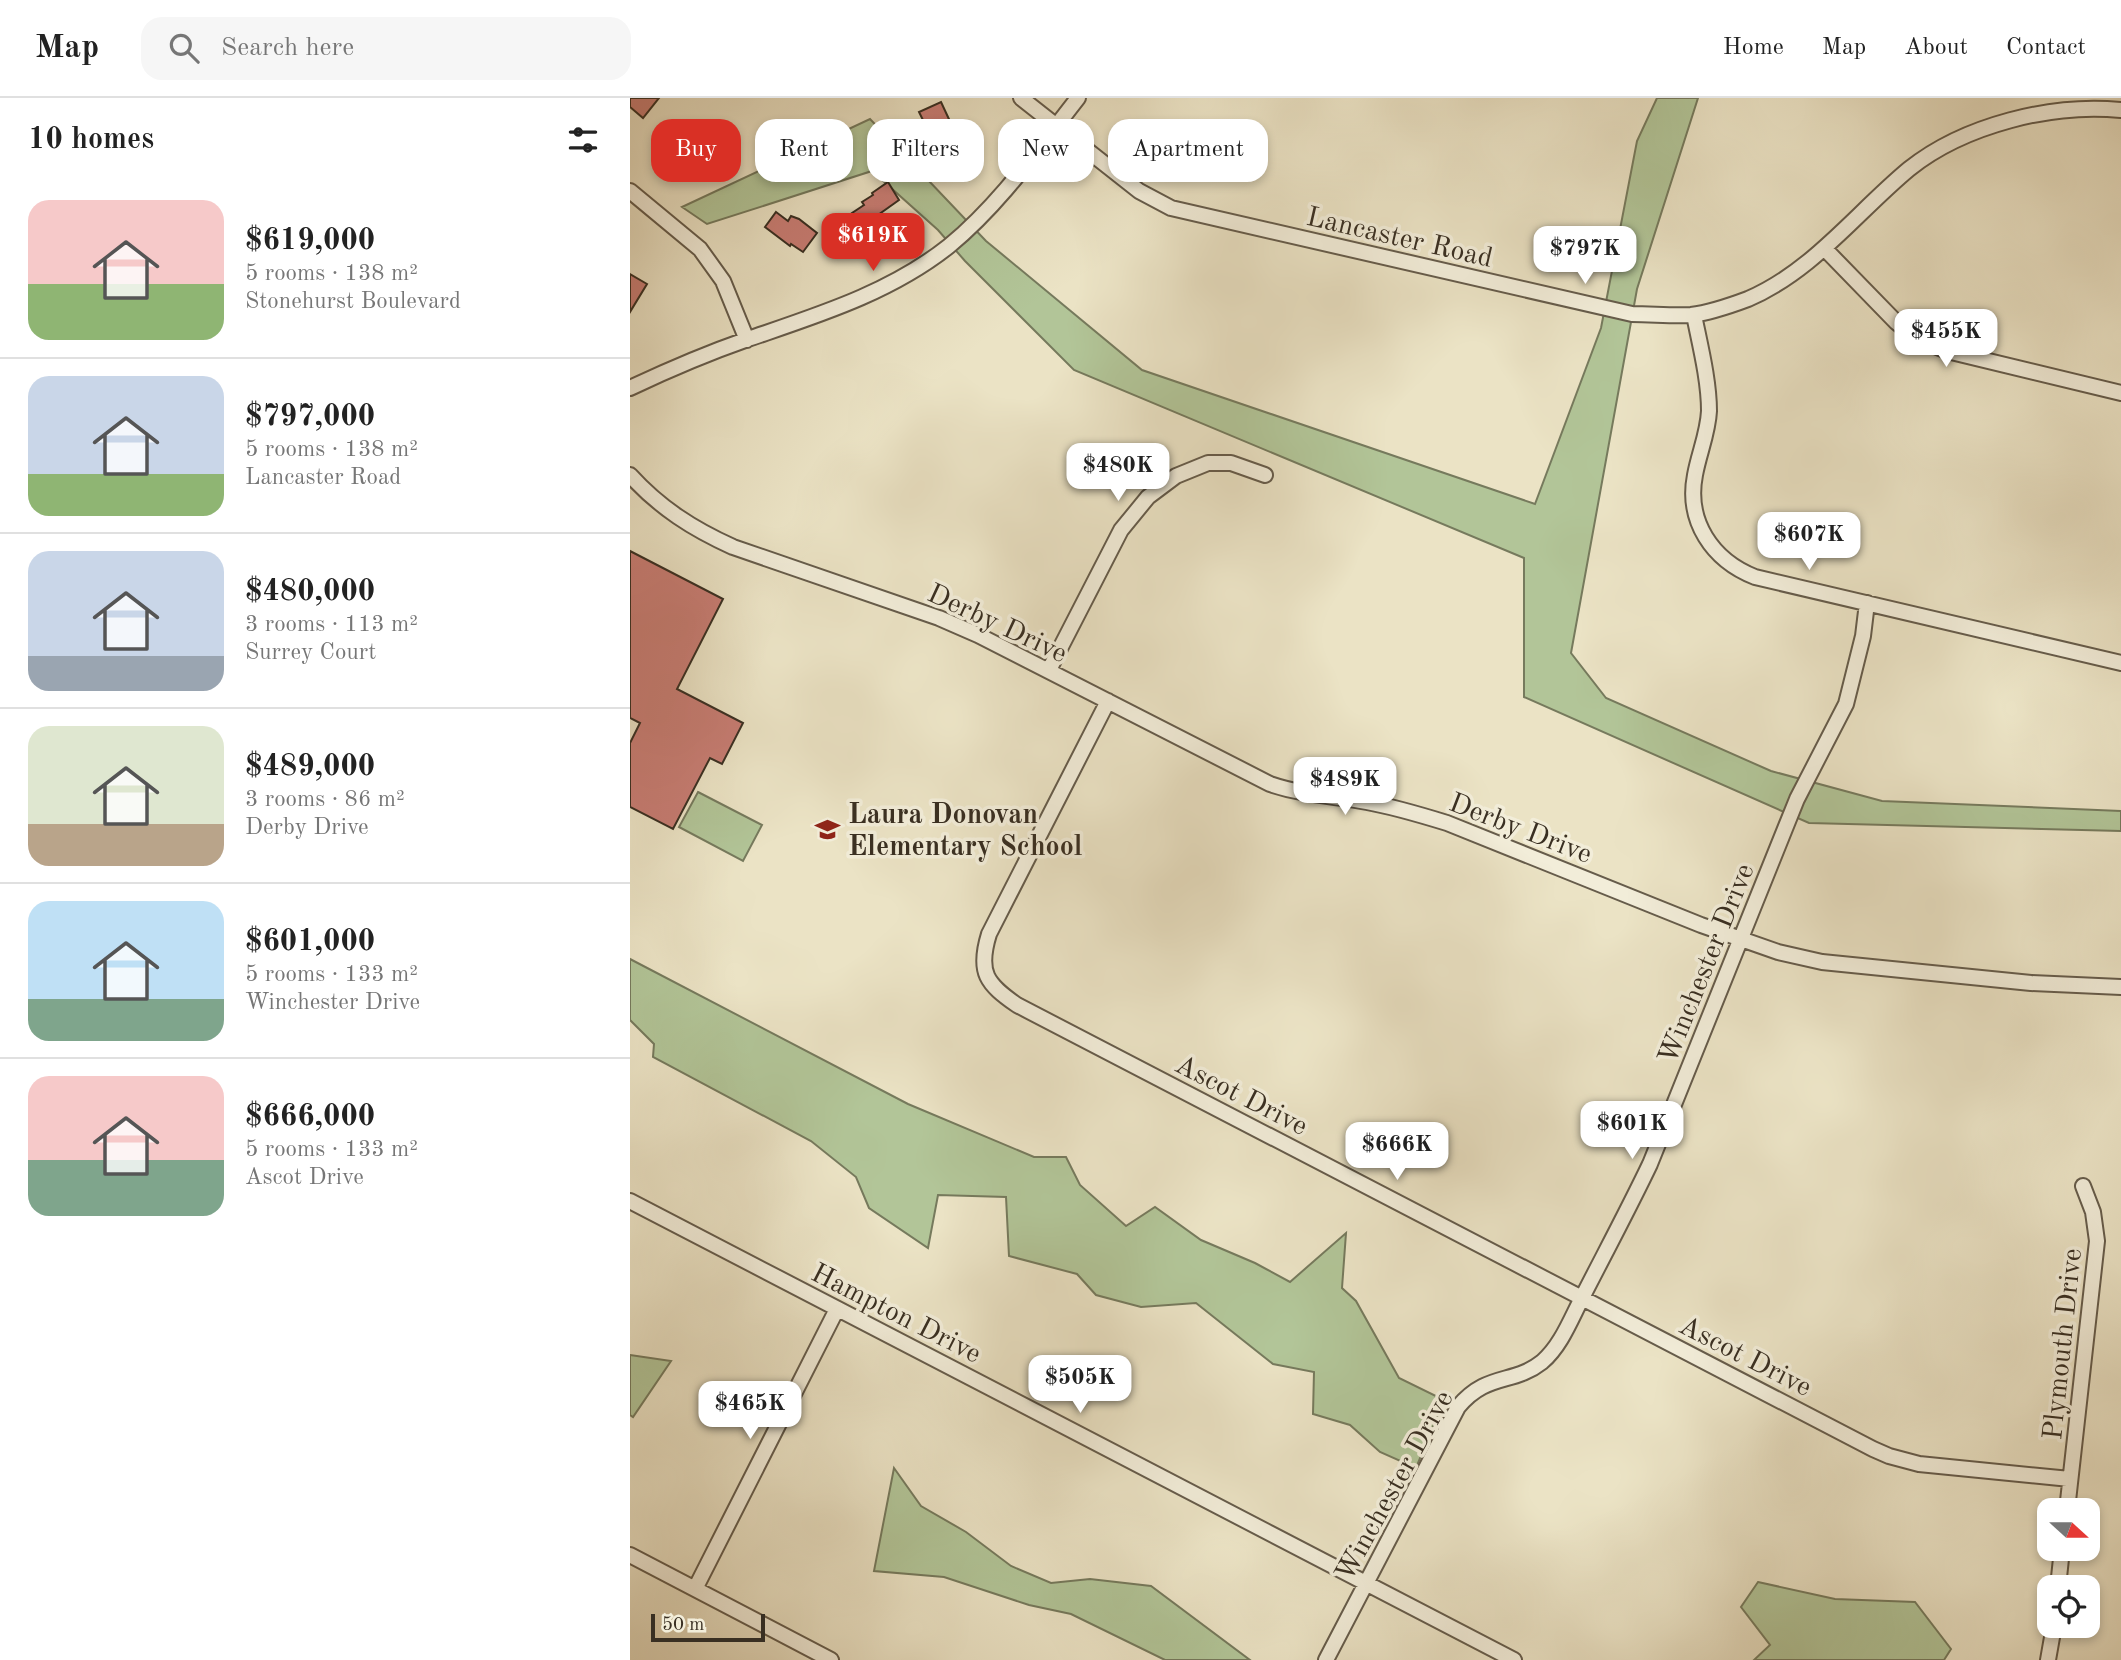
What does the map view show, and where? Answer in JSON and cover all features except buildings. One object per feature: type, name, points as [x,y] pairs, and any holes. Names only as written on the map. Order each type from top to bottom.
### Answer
[{"type":"street","name":"Lancaster Road","points":[[1021,98],[1047,119]]},
{"type":"street","points":[[1062,119],[1078,98]]},
{"type":"street","name":"Lancaster Road","points":[[1094,156],[1139,191],[1171,208],[1632,314],[1694,314],[1746,300],[1797,271],[1909,170],[1954,143],[1991,127],[2031,116],[2085,109],[2121,110]]},
{"type":"street","points":[[630,388],[892,284],[920,267],[973,225],[1011,182]]},
{"type":"street","points":[[630,191],[700,249],[723,281],[747,340]]},
{"type":"street","points":[[1824,248],[1896,322],[1917,339],[1947,351],[2121,393]]},
{"type":"street","points":[[1694,314],[1709,408],[1708,426],[1695,472],[1693,505],[1706,540],[1726,562],[1755,577],[2121,663]]},
{"type":"street","points":[[1049,670],[1121,530],[1148,497],[1177,476],[1208,463],[1231,463],[1265,475]]},
{"type":"street","name":"Derby Drive","points":[[630,475],[647,494],[674,516],[722,542],[939,618],[1049,670],[1270,784],[1306,794],[1408,811],[1447,823],[1778,952],[1822,962],[2031,983],[2121,987]]},
{"type":"street","name":"Winchester Drive","points":[[1326,1660],[1458,1407],[1477,1388],[1518,1375],[1543,1361],[1555,1348],[1582,1297],[1650,1164],[1797,799],[1846,704],[1863,636],[1867,603]]},
{"type":"street","name":"Ascot Drive","points":[[1108,701],[989,934],[984,956],[986,978],[992,987],[1017,1005],[1889,1456],[1919,1464],[2070,1479]]},
{"type":"street","name":"Plymouth Drive","points":[[2068,1498],[2097,1241],[2093,1212],[2083,1186]]},
{"type":"street","name":"Hampton Drive","points":[[630,1201],[1514,1660]]},
{"type":"street","points":[[695,1589],[837,1309]]},
{"type":"street","points":[[630,1555],[831,1660]]},
{"type":"street","points":[[2048,1660],[2052,1638]]},
{"type":"green space","points":[[1657,98],[1698,98],[1637,289],[1571,653],[1606,698],[1771,771],[1882,801],[2121,811],[2121,831],[1809,823],[1524,697],[1524,558],[1074,370],[965,261],[938,230],[884,182],[930,182],[986,241],[1142,370],[1535,504],[1601,328],[1637,141]]},
{"type":"green space","points":[[867,120],[867,173],[853,177],[853,127]]},
{"type":"green space","points":[[755,173],[755,182],[838,182],[707,224],[682,207],[735,182],[741,182],[741,179]]},
{"type":"green space","points":[[698,792],[762,825],[743,861],[679,827]]},
{"type":"green space","points":[[630,959],[908,1104],[1034,1157],[1066,1157],[1080,1185],[1126,1226],[1155,1207],[1201,1240],[1255,1263],[1290,1282],[1346,1233],[1342,1288],[1356,1301],[1399,1378],[1444,1400],[1416,1468],[1380,1452],[1350,1425],[1313,1414],[1314,1372],[1273,1364],[1196,1303],[1141,1307],[1096,1295],[1077,1274],[1009,1256],[1006,1197],[938,1195],[928,1248],[869,1208],[856,1177],[811,1141],[653,1057],[654,1044],[630,1020]]},
{"type":"green space","points":[[630,1355],[671,1361],[633,1417],[630,1415]]},
{"type":"green space","points":[[894,1468],[921,1506],[966,1532],[1011,1566],[1051,1583],[1090,1579],[1151,1586],[1250,1660],[1165,1660],[1071,1614],[1029,1605],[944,1577],[874,1571]]},
{"type":"green space","points":[[1758,1582],[1835,1599],[1915,1602],[1951,1649],[1944,1660],[1754,1660],[1770,1645],[1741,1607]]},
{"type":"place","name":"Laura Donovan Elementary School","points":[[828,829]]}]
